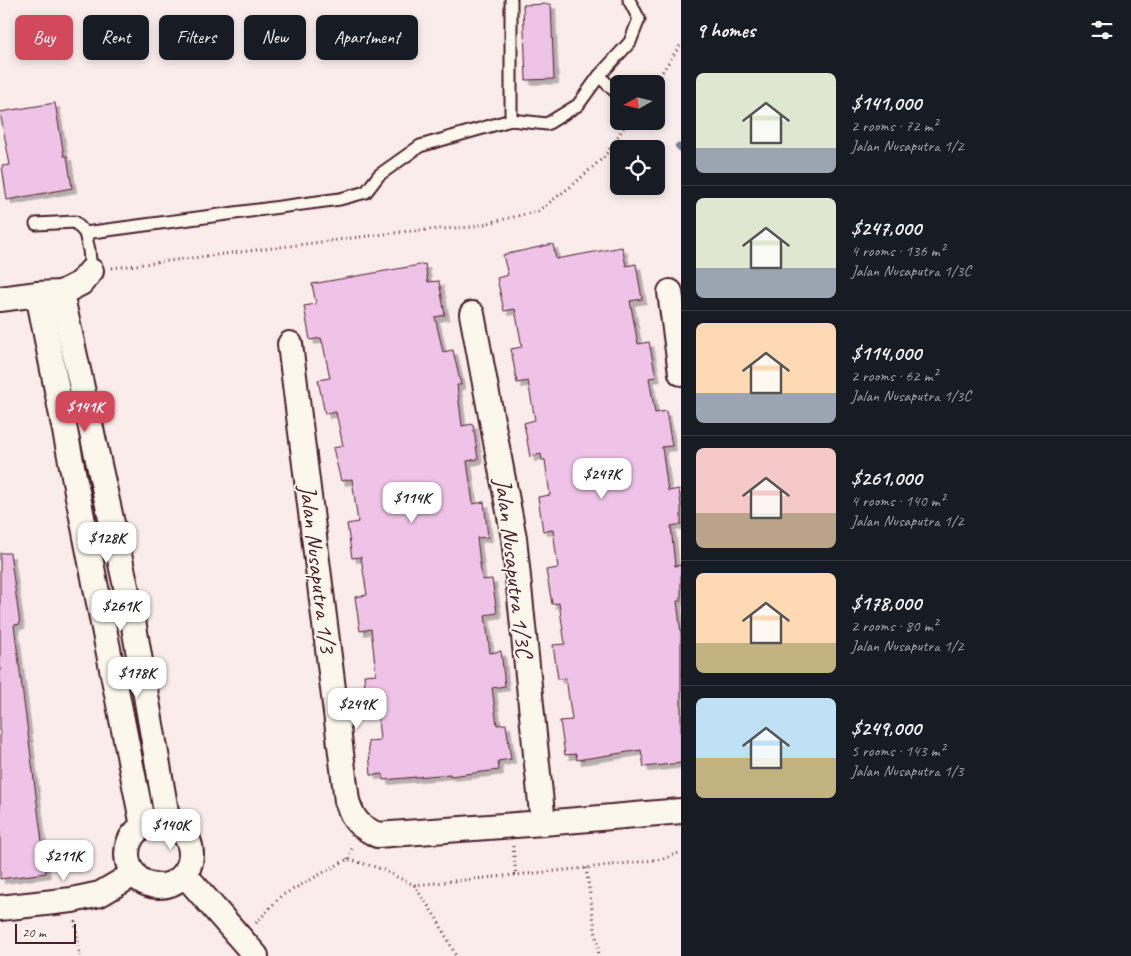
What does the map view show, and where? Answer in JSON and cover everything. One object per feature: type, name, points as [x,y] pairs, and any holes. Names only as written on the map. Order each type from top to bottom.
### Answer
[{"type":"street","points":[[0,299],[61,293],[81,283],[91,271]]},
{"type":"street","points":[[670,292],[681,373]]},
{"type":"street","points":[[61,293],[131,609],[168,822]]},
{"type":"street","points":[[38,294],[143,826]]},
{"type":"street","name":"Jalan Nusaputra 1/3C","points":[[472,314],[514,538],[543,823]]},
{"type":"street","name":"Jalan Nusaputra 1/3","points":[[290,344],[347,800],[351,814],[361,826],[377,835],[681,811]]},
{"type":"street","points":[[88,549],[116,542]]},
{"type":"street","points":[[101,617],[131,609]]},
{"type":"street","points":[[168,822],[182,830],[190,844],[192,860],[185,875],[174,884],[159,887],[145,884],[134,874],[128,862],[128,848],[133,836],[143,826],[168,822]]},
{"type":"street","points":[[0,908],[72,900],[100,894],[134,874]]},
{"type":"street","points":[[185,875],[248,947]]},
{"type":"lane","points":[[511,0],[511,120]]},
{"type":"lane","points":[[85,233],[340,199],[366,192],[380,175],[420,146],[511,120],[547,124],[578,105],[599,76],[630,42],[639,19],[629,0]]},
{"type":"lane","points":[[599,76],[610,86]]},
{"type":"lane","points":[[36,224],[75,222],[85,233],[91,271]]},
{"type":"path","points":[[660,75],[681,44]]},
{"type":"path","points":[[91,271],[409,231],[472,226],[538,211],[574,184],[605,156],[622,130]]},
{"type":"path","points":[[510,826],[516,876]]},
{"type":"path","points":[[248,947],[281,896],[348,859],[382,868],[414,885],[516,876],[663,859],[681,852]]},
{"type":"path","points":[[586,868],[599,956]]},
{"type":"path","points":[[414,885],[437,919],[456,956]]},
{"type":"path","points":[[72,900],[80,956]]},
{"type":"building","points":[[551,4],[554,79],[526,80],[523,5]]},
{"type":"building","points":[[55,103],[64,156],[67,156],[72,188],[7,200],[2,166],[10,165],[0,112]]},
{"type":"building","points":[[553,244],[556,259],[622,247],[626,266],[636,264],[642,299],[630,301],[638,344],[649,342],[656,377],[649,378],[655,413],[666,411],[672,446],[662,447],[668,491],[679,489],[681,505],[681,524],[671,526],[675,566],[681,565],[681,601],[677,601],[681,633],[681,763],[644,767],[641,750],[577,760],[576,754],[565,755],[560,721],[572,720],[566,678],[558,679],[553,645],[565,644],[559,603],[552,604],[546,570],[558,568],[553,530],[543,531],[538,497],[550,495],[545,460],[542,460],[541,454],[530,457],[524,423],[535,420],[528,381],[517,383],[511,349],[522,347],[515,309],[504,311],[497,278],[508,275],[503,255]]},
{"type":"building","points":[[425,264],[428,282],[439,281],[445,315],[435,317],[443,352],[453,350],[461,385],[457,385],[462,426],[473,424],[478,459],[467,461],[473,504],[484,502],[488,537],[477,538],[482,580],[492,579],[497,613],[485,615],[490,653],[501,651],[505,686],[492,688],[497,725],[506,724],[511,759],[498,761],[499,770],[450,776],[450,774],[383,780],[383,774],[371,775],[368,741],[380,740],[377,709],[367,709],[364,675],[376,674],[371,629],[360,631],[355,597],[367,595],[361,557],[352,558],[347,524],[358,522],[352,479],[341,481],[333,448],[343,446],[336,412],[325,414],[318,380],[330,378],[323,344],[321,338],[310,340],[304,306],[316,304],[312,284]]},
{"type":"building","points":[[0,553],[10,553],[20,624],[14,625],[46,873],[0,879]]},
{"type":"waterway","points":[[678,146],[681,149]]}]
